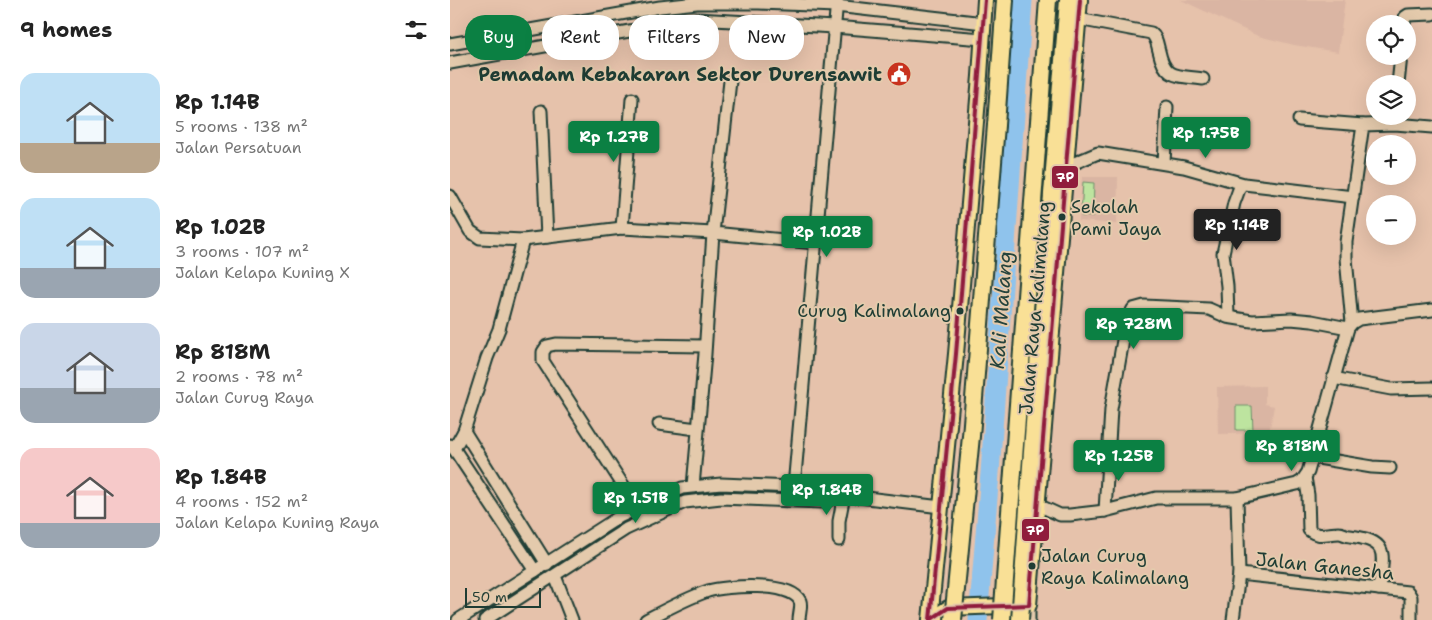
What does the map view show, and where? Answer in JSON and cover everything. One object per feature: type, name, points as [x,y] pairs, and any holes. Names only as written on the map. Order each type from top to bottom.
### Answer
[{"type":"highway","points":[[951,612],[971,436],[1005,0]]},
{"type":"highway","points":[[1002,620],[1048,0]]},
{"type":"highway","points":[[1020,620],[1040,339],[1068,0]]},
{"type":"main road","points":[[985,0],[956,354],[930,620],[951,612],[1029,605]]},
{"type":"main road","name":"Jalan Raya Kalimalang","points":[[1029,605],[1080,0]]},
{"type":"main road","points":[[931,598],[951,612]]},
{"type":"street","points":[[450,44],[660,7],[688,4],[836,3],[984,23]]},
{"type":"street","points":[[794,487],[836,3]]},
{"type":"street","points":[[1416,18],[1432,14]]},
{"type":"street","points":[[450,63],[697,19],[834,27],[983,39]]},
{"type":"street","points":[[943,36],[944,19]]},
{"type":"street","points":[[1078,19],[1151,34],[1156,40],[1165,69],[1173,74],[1203,79]]},
{"type":"street","points":[[694,486],[713,233],[730,81]]},
{"type":"street","points":[[622,228],[632,99]]},
{"type":"street","points":[[1164,163],[1167,107]]},
{"type":"street","points":[[541,112],[547,237]]},
{"type":"street","points":[[1299,120],[1366,125]]},
{"type":"street","points":[[1416,124],[1432,127]]},
{"type":"street","points":[[1038,505],[1064,515],[1105,511],[1146,500],[1162,498],[1237,498],[1291,486],[1302,481],[1312,457],[1333,378],[1350,325],[1346,258],[1347,228],[1363,125]]},
{"type":"street","points":[[1065,167],[1098,153],[1207,172],[1241,184],[1352,197]]},
{"type":"street","points":[[1228,317],[1223,253],[1232,212],[1241,184]]},
{"type":"street","points":[[450,196],[474,236],[486,239],[523,240],[622,228],[713,233],[815,243]]},
{"type":"street","points":[[523,240],[499,329],[487,358],[464,431],[452,447],[535,571]]},
{"type":"street","points":[[1105,511],[1109,424],[1126,322],[1133,309],[1144,306],[1209,309],[1228,317],[1252,321],[1298,320],[1350,325],[1359,319],[1432,310]]},
{"type":"street","points":[[646,520],[637,509],[543,361],[543,352],[547,346],[556,344],[705,346]]},
{"type":"street","points":[[1333,378],[1391,389],[1432,388]]},
{"type":"street","points":[[659,424],[697,429]]},
{"type":"street","points":[[464,431],[547,564]]},
{"type":"street","points":[[1312,457],[1372,467],[1390,468]]},
{"type":"street","points":[[1305,477],[1308,495],[1309,530],[1312,533],[1321,535],[1340,533],[1374,541],[1380,547],[1382,557],[1379,589]]},
{"type":"street","points":[[458,620],[619,517],[682,488],[721,484],[794,487],[839,495],[941,507]]},
{"type":"street","points":[[485,620],[626,529],[686,502],[721,498],[821,502],[839,495]]},
{"type":"street","points":[[838,540],[839,495]]},
{"type":"street","points":[[1233,620],[1239,574],[1237,498]]},
{"type":"street","name":"Jalan Ganesha","points":[[1239,574],[1408,592],[1411,598],[1411,620]]},
{"type":"street","points":[[555,576],[572,620]]},
{"type":"street","points":[[646,620],[708,592],[719,589],[771,587],[790,592],[797,597],[800,603],[799,620]]},
{"type":"street","name":"Jalan Raya Kalimalang","points":[[1029,605],[1029,620]]},
{"type":"shaded area","points":[[1181,0],[1345,0],[1338,52],[1294,45],[1258,36]]},
{"type":"shaded area","points":[[1082,177],[1118,177],[1117,224],[1079,221]]},
{"type":"shaded area","points":[[1265,386],[1265,404],[1274,406],[1269,433],[1218,434],[1217,387]]},
{"type":"green space","points":[[1083,182],[1094,183],[1093,217],[1081,216]]},
{"type":"green space","points":[[1236,406],[1252,406],[1253,430],[1236,430]]},
{"type":"waterway","name":"Kali Malang","points":[[978,620],[1023,0]]},
{"type":"transit line","name":"7P","points":[[930,620],[956,354],[985,0]]},
{"type":"transit line","name":"7P","points":[[930,620],[948,608],[1029,605],[1080,0]]},
{"type":"place","name":"Pemadam Kebakaran Sektor Durensawit","points":[[899,74]]},
{"type":"place","name":"Sekolah Pami Jaya","points":[[1062,217]]},
{"type":"place","name":"Curug Kalimalang","points":[[960,311]]},
{"type":"place","name":"Jalan Curug Raya Kalimalang","points":[[1032,566]]}]
